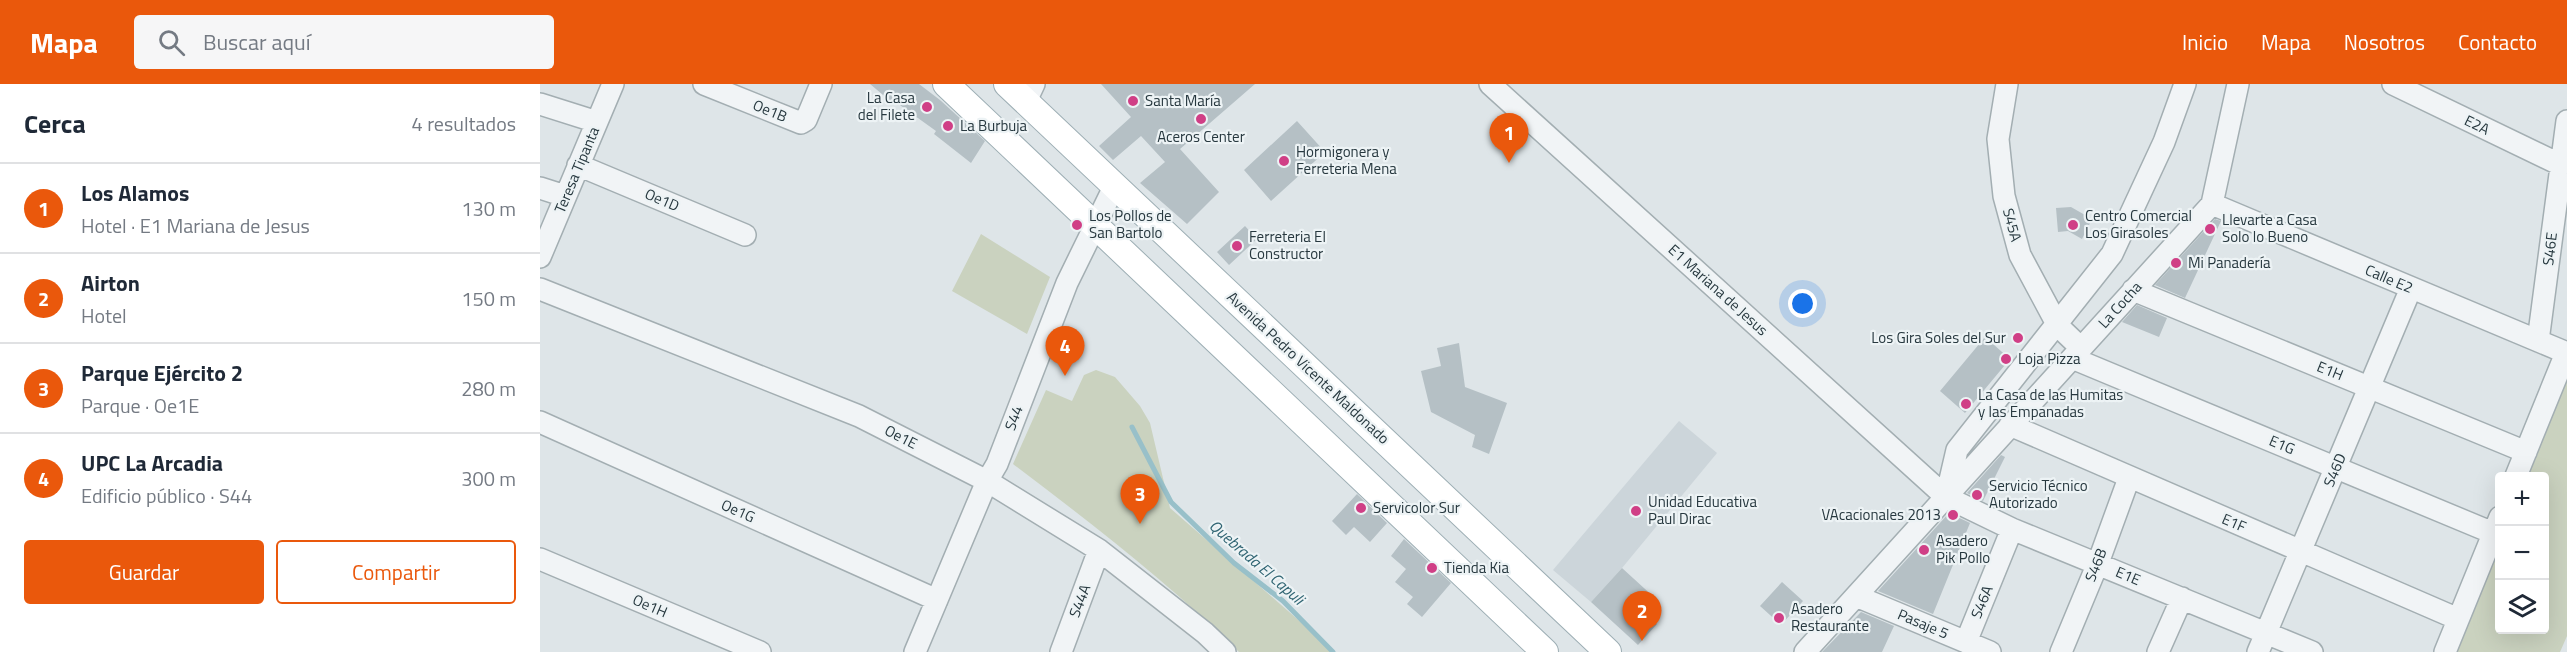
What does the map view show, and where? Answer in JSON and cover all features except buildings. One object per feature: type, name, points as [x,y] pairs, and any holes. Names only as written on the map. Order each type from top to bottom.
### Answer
[{"type":"main road","points":[[946,84],[1545,652]]},
{"type":"main road","name":"Avenida Pedro Vicente Maldonado","points":[[1007,84],[1030,92],[1115,185],[1608,652]]},
{"type":"street","name":"Teresa Tipanta","points":[[540,257],[613,84]]},
{"type":"street","name":"Oe1B","points":[[704,84],[801,123],[804,122],[821,84]]},
{"type":"street","name":"E1 Mariana de Jesus","points":[[1491,84],[1946,496]]},
{"type":"street","name":"S45A","points":[[2007,84],[1998,139],[2004,196],[2020,255],[2058,326],[2076,353]]},
{"type":"street","name":"La Cocha","points":[[1946,496],[1957,450],[2058,326],[2112,254],[2164,142],[2185,84]]},
{"type":"street","name":"La Cocha","points":[[1805,652],[2211,204],[2238,84]]},
{"type":"street","name":"E2A","points":[[2393,84],[2561,165]]},
{"type":"street","points":[[540,104],[597,122]]},
{"type":"street","name":"S46E","points":[[2538,341],[2567,121]]},
{"type":"street","name":"Oe1D","points":[[578,165],[745,235]]},
{"type":"street","name":"S44","points":[[915,652],[987,481],[997,464],[1067,283],[1115,185]]},
{"type":"street","points":[[540,188],[565,196]]},
{"type":"street","name":"Calle E2","points":[[2211,204],[2567,353]]},
{"type":"street","name":"S46D","points":[[2262,642],[2411,288]]},
{"type":"street","name":"Oe1E","points":[[540,289],[859,416],[987,481],[1099,550],[1201,642],[1225,652]]},
{"type":"street","name":"E1H","points":[[2133,290],[2526,452]]},
{"type":"street","name":"E1G","points":[[2076,353],[2336,468],[2495,525]]},
{"type":"street","points":[[2518,472],[2567,353]]},
{"type":"street","name":"Oe1G","points":[[540,422],[937,600]]},
{"type":"street","name":"E1F","points":[[2010,425],[2458,619]]},
{"type":"street","name":"S46B","points":[[2061,652],[2098,563],[2129,478]]},
{"type":"street","name":"E1E","points":[[1946,496],[2012,529],[2182,598],[2262,642],[2312,652]]},
{"type":"street","points":[[2445,652],[2496,526]]},
{"type":"street","name":"S46A","points":[[1966,642],[2012,529]]},
{"type":"street","name":"S44A","points":[[1061,652],[1099,550]]},
{"type":"street","name":"Oe1H","points":[[540,559],[760,652]]},
{"type":"street","name":"Pasaje 5","points":[[1856,596],[1990,652]]},
{"type":"street","points":[[2158,652],[2182,598]]},
{"type":"shaded area","name":"Unidad Educativa Paul Dirac","points":[[1679,421],[1717,453],[1591,602],[1553,570]]},
{"type":"green space","points":[[981,234],[1050,277],[1027,334],[952,291]]},
{"type":"green space","points":[[1096,370],[1115,377],[1140,406],[1150,423],[1170,508],[1319,638],[1332,652],[1239,652],[1157,578],[1013,464],[1046,390],[1072,401],[1084,375]]},
{"type":"green space","points":[[2567,374],[2567,636],[2560,652],[2453,652],[2495,549],[2495,634],[2549,634],[2549,472],[2527,472]]},
{"type":"waterway","name":"Quebrada El Capuli","points":[[1132,427],[1171,502],[1234,563],[1283,601],[1333,652]]},
{"type":"place","name":"Santa María","points":[[1133,101]]},
{"type":"place","name":"La Casa del Filete","points":[[927,107]]},
{"type":"place","name":"Aceros Center","points":[[1201,119]]},
{"type":"place","name":"La Burbuja","points":[[948,126]]},
{"type":"place","name":"Hormigonera y Ferreteria Mena","points":[[1284,161]]},
{"type":"place","name":"Los Alamos","points":[[1509,163]]},
{"type":"place","name":"Los Pollos de San Bartolo","points":[[1077,225]]},
{"type":"place","name":"Centro Comercial Los Girasoles","points":[[2073,225]]},
{"type":"place","name":"Llevarte a Casa Solo lo Bueno","points":[[2210,229]]},
{"type":"place","name":"Ferreteria El Constructor","points":[[1237,246]]},
{"type":"place","name":"Mi Panadería","points":[[2176,263]]},
{"type":"place","name":"Los Gira Soles del Sur","points":[[2018,338]]},
{"type":"place","name":"Loja Pizza","points":[[2006,359]]},
{"type":"place","name":"UPC La Arcadia","points":[[1065,376]]},
{"type":"place","name":"La Casa de las Humitas y las Empanadas","points":[[1966,404]]},
{"type":"place","name":"Servicio Técnico Autorizado","points":[[1977,495]]},
{"type":"place","name":"Servicolor Sur","points":[[1361,508]]},
{"type":"place","name":"Unidad Educativa Paul Dirac","points":[[1636,511]]},
{"type":"place","name":"VAcacionales 2013","points":[[1953,515]]},
{"type":"place","name":"Parque Ejército 2","points":[[1140,524]]},
{"type":"place","name":"Asadero Pik Pollo","points":[[1924,550]]},
{"type":"place","name":"Tienda Kia","points":[[1432,568]]},
{"type":"place","name":"Asadero Restaurante","points":[[1779,618]]},
{"type":"place","name":"Airton","points":[[1642,641]]}]
